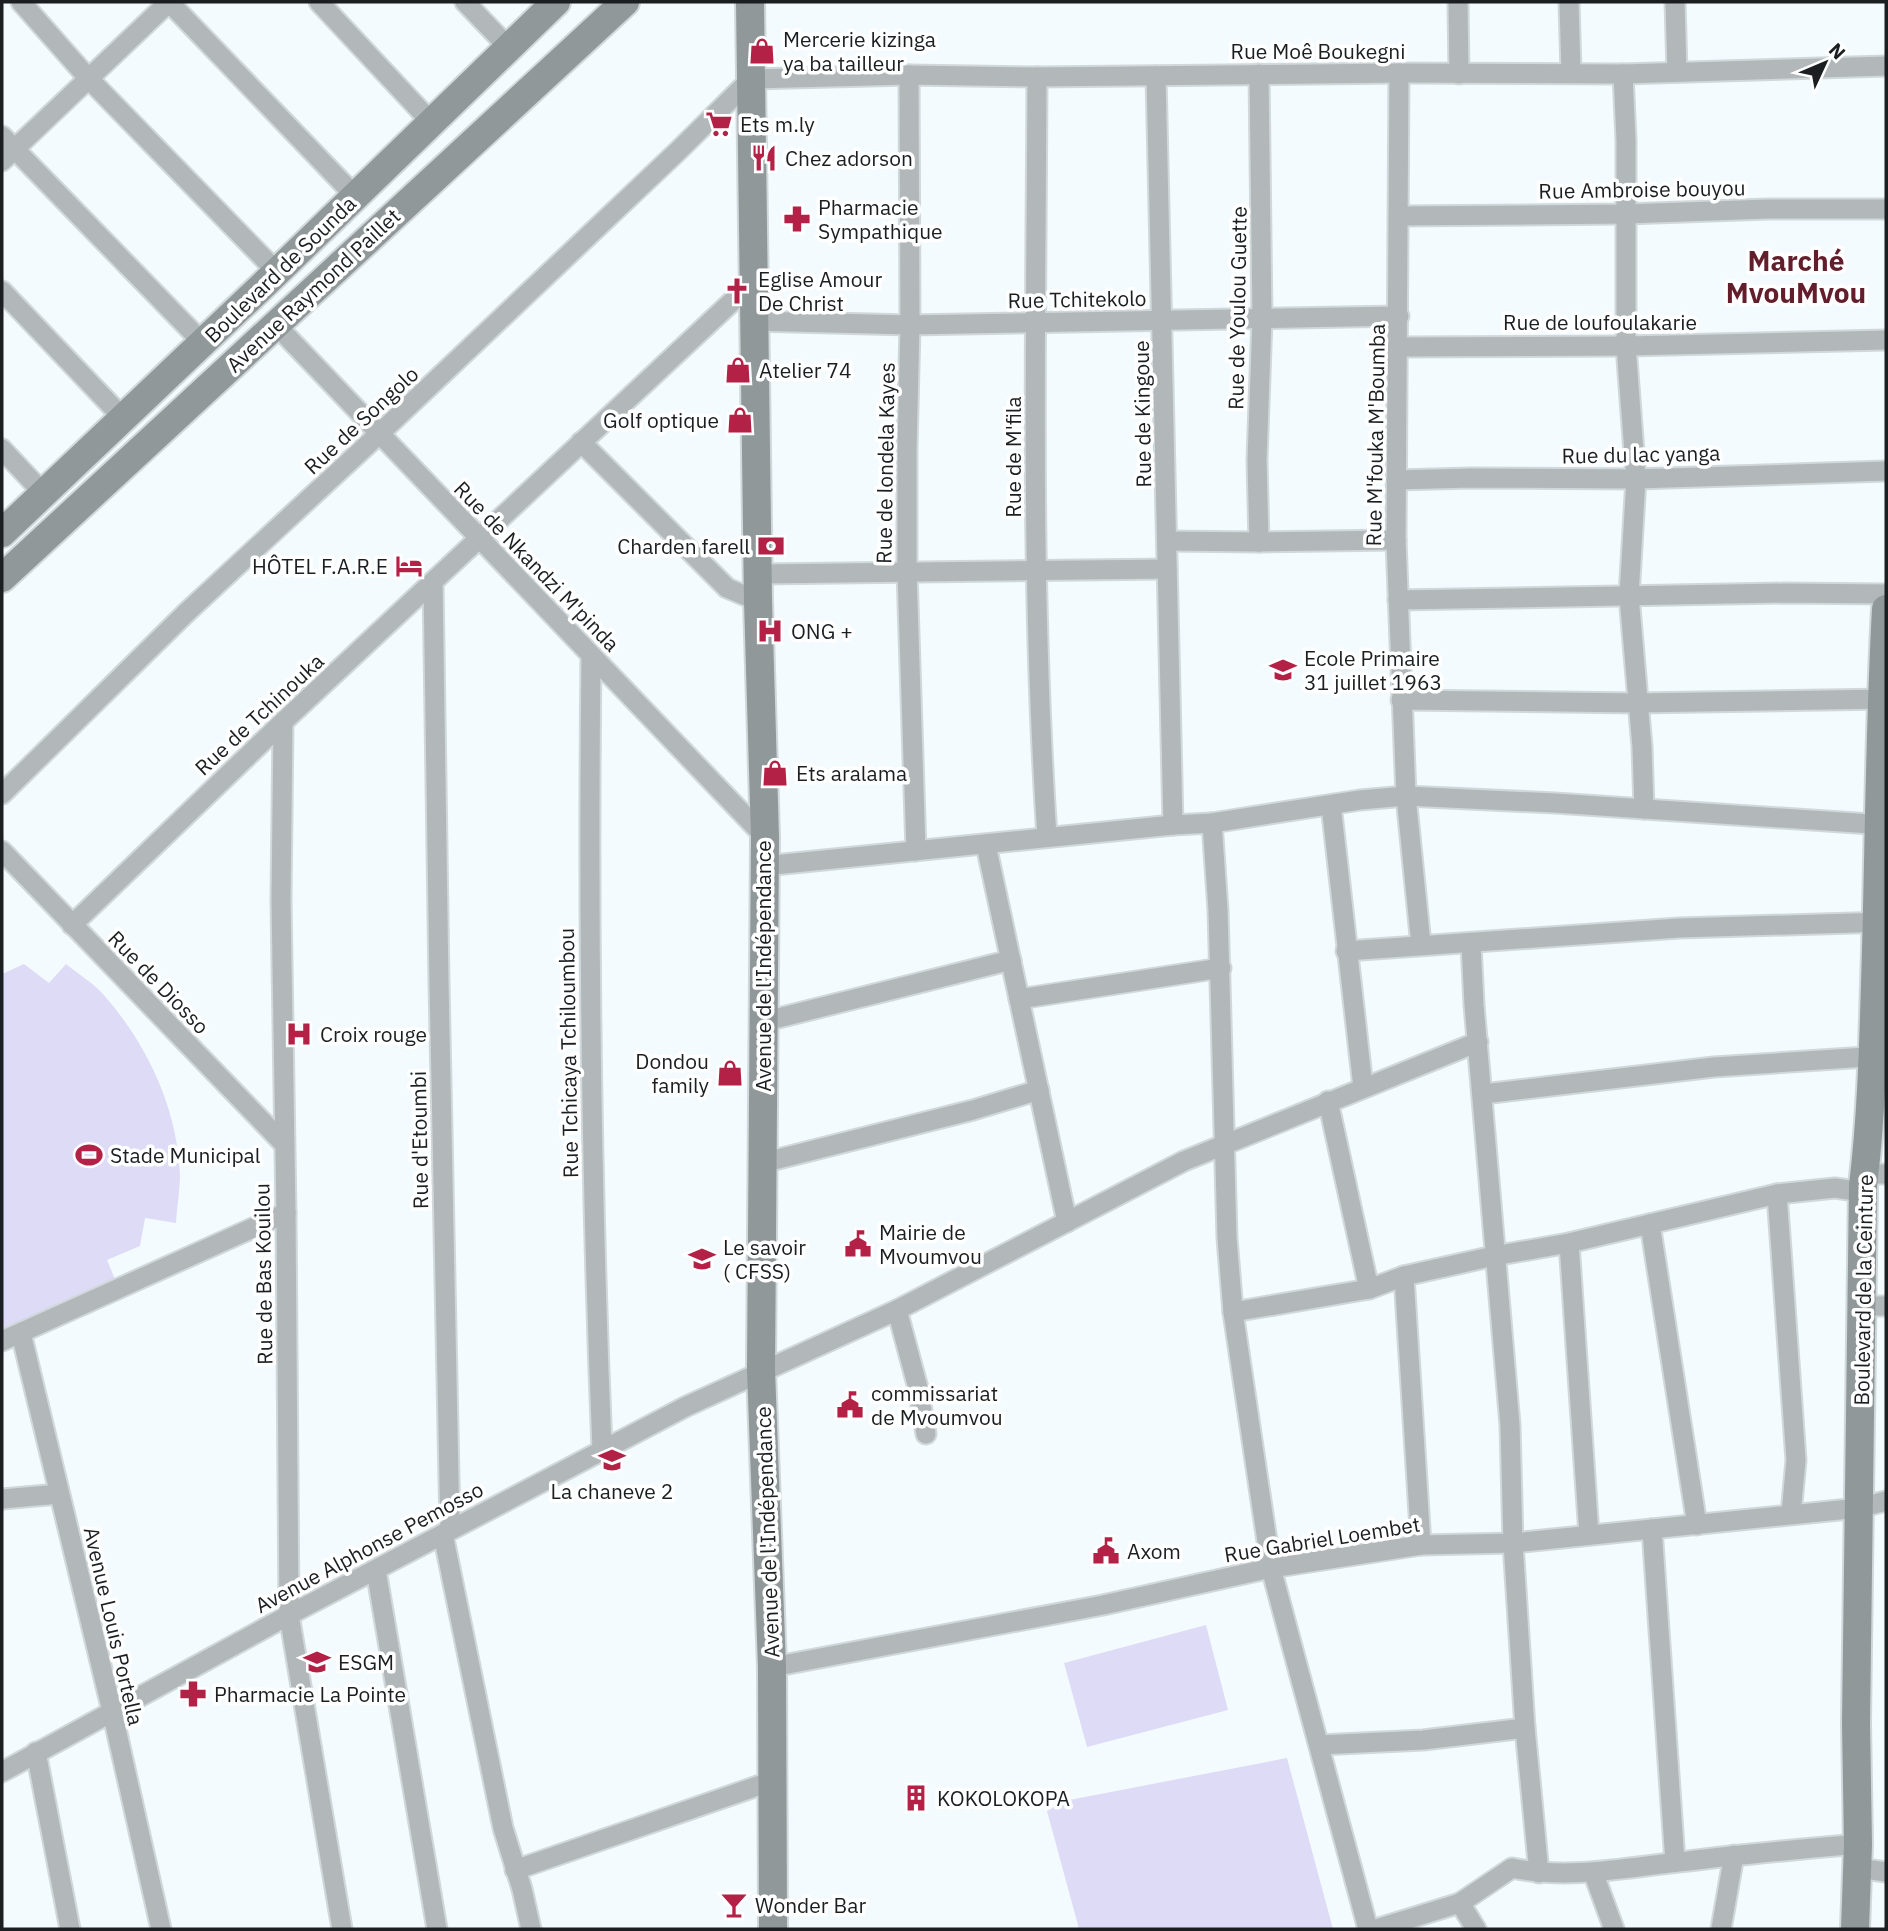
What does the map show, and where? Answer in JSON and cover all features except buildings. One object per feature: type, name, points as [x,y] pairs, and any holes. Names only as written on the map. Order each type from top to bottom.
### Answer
[{"type":"street","points":[[21,2],[88,78],[277,272]]},
{"type":"street","points":[[203,342],[6,149],[88,78],[169,2],[356,197]]},
{"type":"street","points":[[319,2],[432,123]]},
{"type":"street","points":[[465,2],[509,48]]},
{"type":"street","name":"Boulevard de Sounda","points":[[2,533],[356,197],[556,2]]},
{"type":"street","name":"Avenue Raymond Paillet","points":[[2,578],[625,2]]},
{"type":"street","name":"Avenue de l'Indépendance","points":[[750,2],[758,587],[765,837],[761,1370],[772,1667],[773,1929]]},
{"type":"street","points":[[1458,2],[1458,74]]},
{"type":"street","points":[[1569,2],[1571,73]]},
{"type":"street","points":[[1675,2],[1677,72]]},
{"type":"street","name":"Rue Moê Boukegni","points":[[751,79],[909,75],[1037,77],[1399,73],[1623,74],[1886,66]]},
{"type":"street","name":"Rue M'fouka M'Boumba","points":[[1399,73],[1396,540],[1406,796],[1421,945]]},
{"type":"street","name":"Rue de Youlou Guette","points":[[1259,74],[1262,319],[1257,460],[1259,542]]},
{"type":"street","points":[[1623,74],[1626,346],[1636,479],[1629,596],[1642,747],[1644,809]]},
{"type":"street","name":"Rue de londela Kayes","points":[[909,75],[910,325],[906,449],[915,851]]},
{"type":"street","name":"Rue de Kingoue","points":[[1156,76],[1173,825]]},
{"type":"street","name":"Rue de M'fila","points":[[1037,77],[1035,572],[1038,710],[1047,837]]},
{"type":"street","name":"Rue de Songolo","points":[[2,794],[186,613],[379,434],[751,79]]},
{"type":"street","name":"Rue Ambroise bouyou","points":[[1399,216],[1886,209]]},
{"type":"street","name":"Rue de Tchinouka","points":[[72,925],[283,722],[754,281]]},
{"type":"street","points":[[2,291],[123,418]]},
{"type":"street","name":"Rue Tchitekolo","points":[[755,321],[910,325],[1399,316]]},
{"type":"street","name":"Rue de Nkandzi M'pinda","points":[[276,325],[765,837]]},
{"type":"street","name":"Rue de loufoulakarie","points":[[1398,347],[1626,346],[1886,340]]},
{"type":"street","points":[[581,442],[727,588],[907,572],[1167,569]]},
{"type":"street","points":[[2,449],[43,493]]},
{"type":"street","name":"Rue du lac yanga","points":[[1396,480],[1636,479],[1886,471]]},
{"type":"street","points":[[1168,541],[1396,540]]},
{"type":"street","name":"Rue d'Etoumbi","points":[[433,582],[447,1532],[503,1828],[531,1929]]},
{"type":"street","points":[[1398,600],[1786,593],[1886,594]]},
{"type":"street","name":"Boulevard de la Ceinture","points":[[1854,1929],[1858,1856],[1856,1723],[1859,1508],[1874,1306],[1869,1143],[1880,1056],[1881,786],[1886,609]]},
{"type":"street","name":"Rue Tchicaya Tchiloumbou","points":[[592,656],[589,953],[593,1243],[602,1449]]},
{"type":"street","points":[[1401,700],[1637,703],[1884,699]]},
{"type":"street","name":"Rue de Bas Kouilou","points":[[283,722],[281,901],[289,1615],[342,1929]]},
{"type":"street","points":[[764,866],[1212,823],[1406,796],[1882,825]]},
{"type":"street","points":[[1331,805],[1363,1087]]},
{"type":"street","points":[[1212,823],[1221,968],[1227,1238],[1233,1312],[1271,1568],[1368,1929]]},
{"type":"street","points":[[986,845],[1067,1222]]},
{"type":"street","name":"Rue de Diosso","points":[[2,851],[284,1144]]},
{"type":"street","points":[[1346,951],[1679,928],[1882,922]]},
{"type":"street","points":[[1471,944],[1494,1256],[1510,1425],[1513,1543],[1524,1728],[1539,1873]]},
{"type":"street","points":[[762,1023],[1011,960]]},
{"type":"street","points":[[1019,999],[1221,968]]},
{"type":"street","name":"Avenue Alphonse Pemosso","points":[[2,1772],[289,1615],[602,1449],[761,1370],[897,1310],[1184,1161],[1478,1042]]},
{"type":"street","points":[[1483,1094],[1714,1067],[1880,1056]]},
{"type":"street","points":[[762,1163],[973,1110],[1039,1090]]},
{"type":"street","points":[[1328,1101],[1369,1289]]},
{"type":"street","points":[[1233,1312],[1369,1289],[1404,1276],[1494,1256],[1569,1244],[1777,1194],[1835,1188],[1849,1190],[1871,1178]]},
{"type":"street","points":[[1777,1194],[1796,1460],[1791,1514]]},
{"type":"street","points":[[2,1341],[286,1213]]},
{"type":"street","points":[[1650,1224],[1697,1525]]},
{"type":"street","points":[[1569,1244],[1589,1535]]},
{"type":"street","points":[[1404,1276],[1420,1545]]},
{"type":"street","points":[[897,1310],[918,1388],[926,1434]]},
{"type":"street","name":"Avenue Louis Portella","points":[[21,1334],[112,1711],[161,1929]]},
{"type":"street","points":[[2,1499],[59,1494]]},
{"type":"street","name":"Rue Gabriel Loembet","points":[[772,1667],[1103,1605],[1271,1568],[1420,1545],[1513,1543],[1859,1508],[1886,1502]]},
{"type":"street","points":[[1652,1529],[1675,1862]]},
{"type":"street","points":[[376,1570],[437,1929]]},
{"type":"street","points":[[1319,1745],[1423,1740],[1524,1728]]},
{"type":"street","points":[[36,1752],[70,1929]]},
{"type":"street","points":[[515,1870],[772,1781]]},
{"type":"street","points":[[1721,1929],[1734,1855]]},
{"type":"street","points":[[1376,1929],[1460,1903],[1512,1868],[1539,1873],[1593,1872],[1734,1855],[1858,1856],[1886,1872]]},
{"type":"street","points":[[1593,1872],[1614,1929]]},
{"type":"street","points":[[1460,1903],[1476,1929]]},
{"type":"shaded area","name":"Stade Municipal","points":[[24,964],[49,983],[66,964],[103,994],[119,1013],[146,1055],[166,1101],[178,1149],[180,1186],[176,1223],[145,1218],[140,1246],[107,1260],[117,1284],[2,1333],[2,974]]},
{"type":"shaded area","points":[[1206,1625],[1228,1710],[1087,1747],[1064,1663]]},
{"type":"shaded area","points":[[1287,1758],[1333,1929],[1079,1929],[1047,1811],[1064,1801]]},
{"type":"place","name":"Mercerie kizinga ya ba tailleur","points":[[762,51]]},
{"type":"place","name":"Ets m.ly","points":[[719,124]]},
{"type":"place","name":"Chez adorson","points":[[764,158]]},
{"type":"place","name":"Pharmacie Sympathique","points":[[797,219]]},
{"type":"place","name":"Eglise Amour De Christ","points":[[737,291]]},
{"type":"place","name":"Atelier 74","points":[[738,370]]},
{"type":"place","name":"Golf optique","points":[[740,420]]},
{"type":"place","name":"Charden farell","points":[[771,546]]},
{"type":"place","name":"HÔTEL F.A.R.E","points":[[409,566]]},
{"type":"place","name":"ONG +","points":[[770,631]]},
{"type":"place","name":"Ecole Primaire 31 juillet 1963","points":[[1283,670]]},
{"type":"place","name":"Ets aralama","points":[[775,773]]},
{"type":"place","name":"Croix rouge","points":[[299,1034]]},
{"type":"place","name":"Dondou family","points":[[730,1073]]},
{"type":"place","name":"Stade Municipal","points":[[89,1155]]},
{"type":"place","name":"Mairie de Mvoumvou","points":[[858,1244]]},
{"type":"place","name":"Le savoir ( CFSS)","points":[[702,1259]]},
{"type":"place","name":"commissariat de Mvoumvou","points":[[850,1405]]},
{"type":"place","name":"La chaneve 2","points":[[612,1460]]},
{"type":"place","name":"Axom","points":[[1106,1551]]},
{"type":"place","name":"ESGM","points":[[317,1662]]},
{"type":"place","name":"Pharmacie La Pointe","points":[[193,1694]]},
{"type":"place","name":"KOKOLOKOPA","points":[[916,1798]]},
{"type":"place","name":"Wonder Bar","points":[[734,1905]]},
{"type":"district","name":"Marché MvouMvou","points":[[1796,276]]}]
